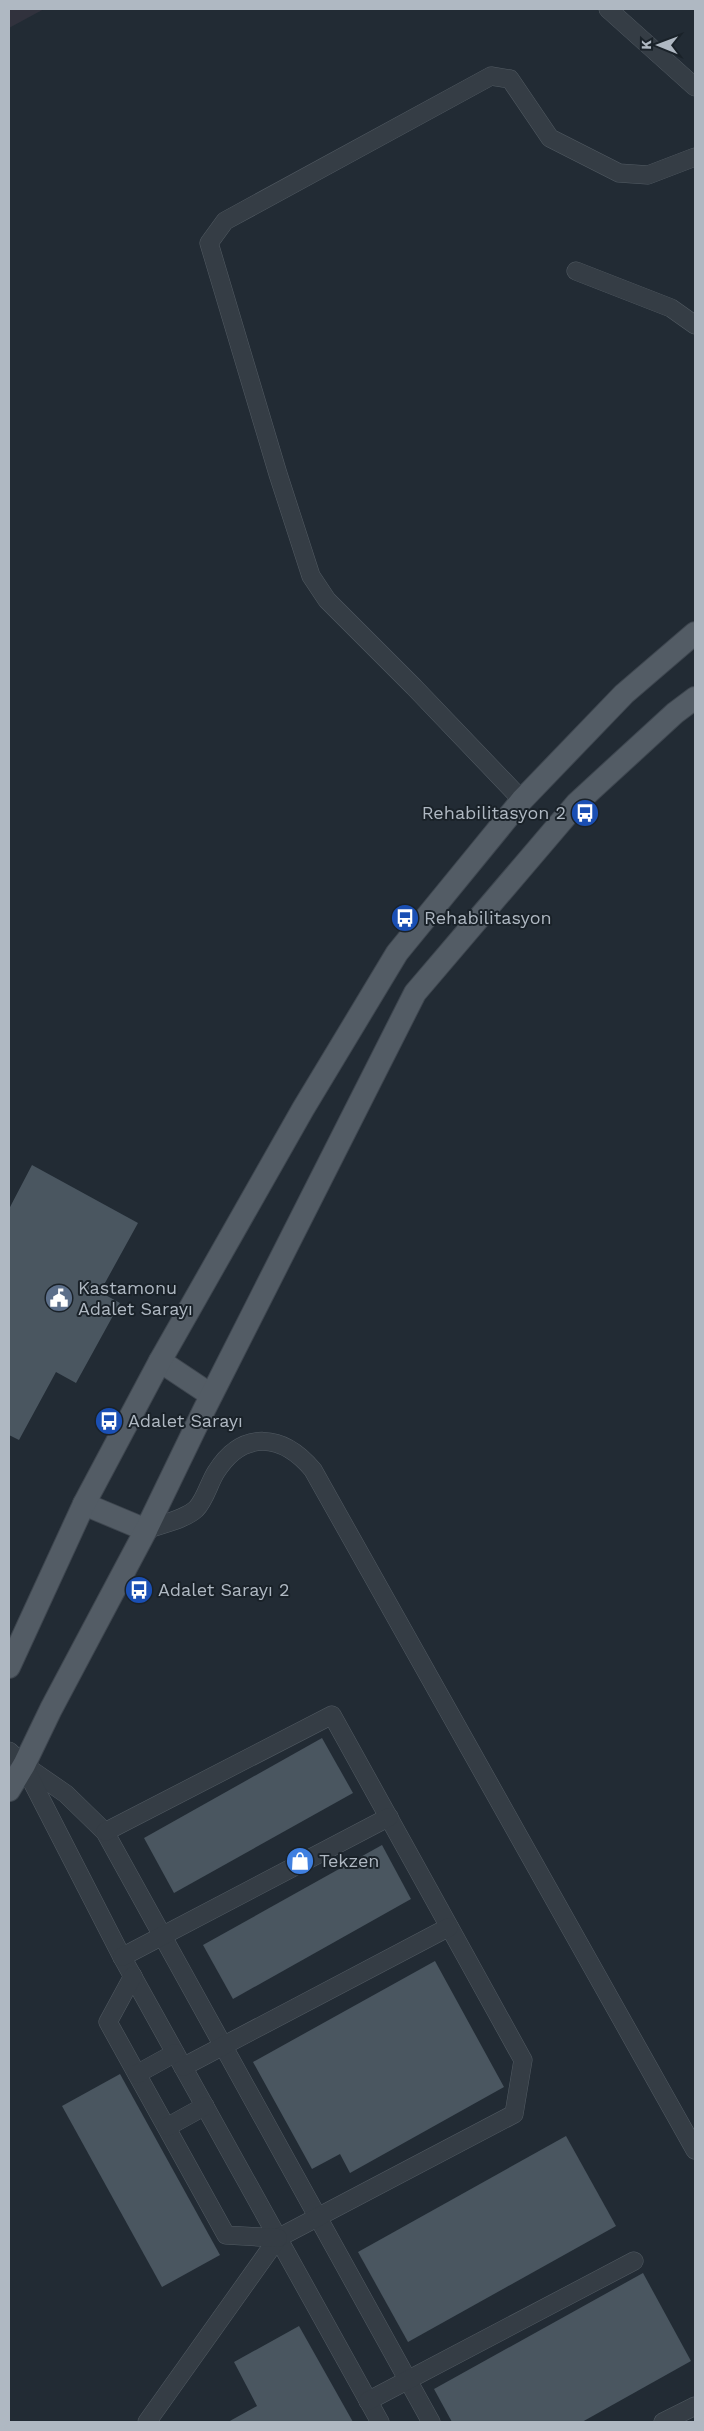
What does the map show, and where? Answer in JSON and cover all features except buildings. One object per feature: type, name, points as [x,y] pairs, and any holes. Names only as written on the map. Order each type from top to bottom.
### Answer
[{"type":"main road","points":[[9,1667],[84,1504],[160,1361],[303,1109],[397,953],[522,800],[624,694],[695,633]]},
{"type":"main road","points":[[9,1790],[16,1758],[51,1709],[146,1530],[212,1394],[415,993],[577,803],[675,713],[695,698]]},
{"type":"main road","points":[[160,1361],[212,1394]]},
{"type":"main road","points":[[84,1504],[146,1530]]},
{"type":"street","points":[[608,9],[695,87]]},
{"type":"street","points":[[522,800],[414,687],[327,600],[311,576],[278,474],[209,243],[225,221],[491,76],[510,79],[550,138],[619,173],[648,175],[695,157]]},
{"type":"street","points":[[576,272],[671,308],[695,325]]},
{"type":"street","points":[[146,1530],[189,1514],[198,1507],[215,1473],[236,1448],[264,1440],[284,1446],[303,1458],[313,1470],[695,2150]]},
{"type":"street","points":[[105,1832],[332,1715],[523,2060],[514,2114],[278,2238],[147,2422]]},
{"type":"street","points":[[16,1758],[66,1794],[105,1832],[432,2422]]},
{"type":"street","points":[[16,1758],[122,1957],[380,2422]]},
{"type":"street","points":[[122,1957],[388,1817]]},
{"type":"street","points":[[137,2074],[223,2045],[449,1927]]},
{"type":"street","points":[[133,1976],[108,2022],[226,2236],[278,2238]]},
{"type":"street","points":[[166,2127],[205,2106]]},
{"type":"street","points":[[368,2400],[634,2261]]},
{"type":"street","points":[[663,2422],[695,2406]]},
{"type":"shaded area","points":[[9,9],[44,9],[9,28]]},
{"type":"place","name":"Rehabilitasyon 2","points":[[585,813]]},
{"type":"place","name":"Rehabilitasyon","points":[[405,918]]},
{"type":"place","name":"Kastamonu Adalet Sarayı","points":[[59,1298]]},
{"type":"place","name":"Adalet Sarayı","points":[[109,1421]]},
{"type":"place","name":"Adalet Sarayı 2","points":[[139,1590]]},
{"type":"place","name":"Tekzen","points":[[300,1861]]}]
